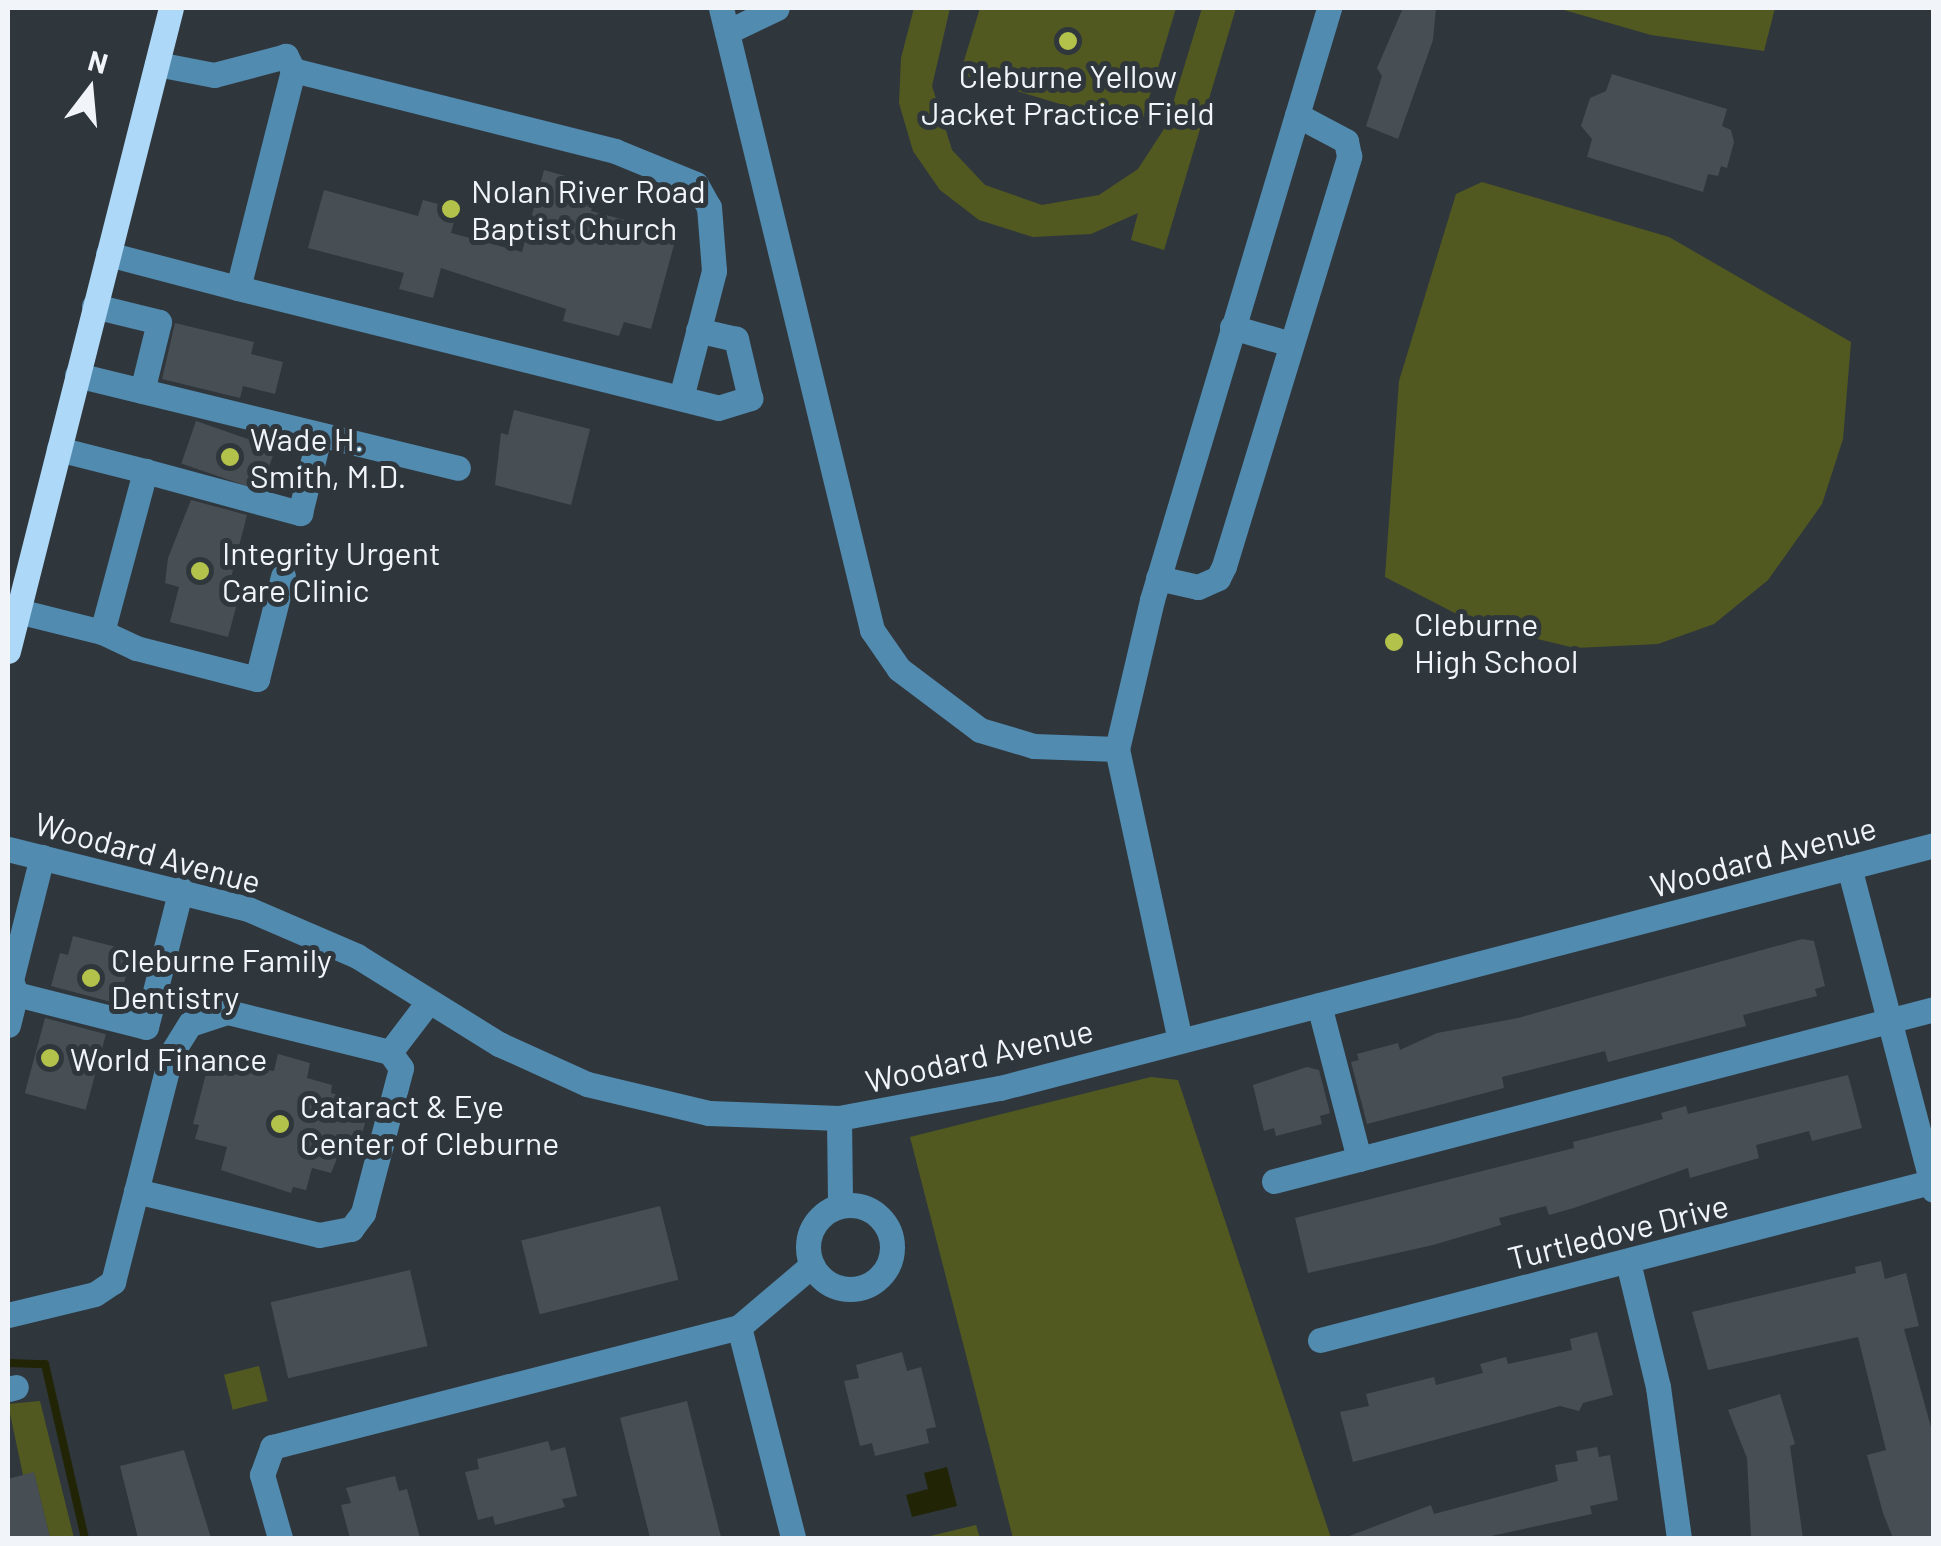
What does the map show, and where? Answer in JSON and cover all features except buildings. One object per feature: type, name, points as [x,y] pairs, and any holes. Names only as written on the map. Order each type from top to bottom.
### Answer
[{"type":"main road","points":[[8,651],[171,8]]},
{"type":"street","points":[[777,8],[724,20],[872,630],[899,669],[980,730],[1034,746],[1117,749]]},
{"type":"street","points":[[1180,1040],[1117,749],[1158,578],[1329,8]]},
{"type":"street","points":[[157,64],[214,75],[286,56],[292,70],[238,288]]},
{"type":"street","points":[[292,70],[600,146],[696,184],[709,207],[714,270],[681,398]]},
{"type":"street","points":[[1158,578],[1198,588],[1218,578],[1349,156],[1346,141],[1297,116]]},
{"type":"street","points":[[108,254],[718,408],[750,398],[736,339],[698,330]]},
{"type":"street","points":[[94,306],[159,322],[142,391]]},
{"type":"street","points":[[1232,326],[1291,344]]},
{"type":"street","points":[[77,375],[458,468]]},
{"type":"street","points":[[58,448],[300,513],[316,445]]},
{"type":"street","points":[[102,632],[145,472]]},
{"type":"street","points":[[18,610],[102,632],[136,648],[257,679],[284,576]]},
{"type":"street","name":"Woodard Avenue","points":[[8,849],[181,889],[311,935],[535,1062],[618,1093],[709,1113],[839,1118],[912,1109],[1934,846]]},
{"type":"street","points":[[8,1025],[11,984],[42,857]]},
{"type":"street","points":[[1850,867],[1933,1184]]},
{"type":"street","points":[[11,984],[146,1027],[181,889]]},
{"type":"street","points":[[390,1052],[429,1000]]},
{"type":"street","points":[[1320,1006],[1358,1159]]},
{"type":"street","points":[[1274,1181],[1934,1009]]},
{"type":"street","points":[[8,1315],[110,1288],[171,1054],[190,1024],[228,1012],[390,1052],[401,1068],[363,1213],[352,1229],[319,1236],[136,1190]]},
{"type":"street","points":[[839,1118],[840,1206]]},
{"type":"street","name":"Turtledove Drive","points":[[1320,1340],[1933,1184]]},
{"type":"street","points":[[856,1204],[883,1220],[891,1233],[890,1264],[880,1278],[851,1289],[822,1278],[812,1265],[812,1229],[840,1206],[856,1204]]},
{"type":"street","points":[[1628,1262],[1658,1388],[1680,1538]]},
{"type":"street","points":[[280,1538],[262,1474],[272,1447],[286,1440],[739,1326],[812,1265]]},
{"type":"street","points":[[739,1326],[793,1538]]},
{"type":"green space","points":[[914,8],[950,8],[932,86],[952,150],[985,185],[1042,205],[1099,195],[1138,169],[1166,126],[1202,8],[1236,8],[1164,250],[1131,240],[1138,213],[1091,234],[1033,237],[979,220],[940,190],[913,151],[899,103],[901,58]]},
{"type":"green space","name":"Cleburne Yellow Jacket Practice Field","points":[[980,8],[1176,8],[1140,128],[960,74]]},
{"type":"green space","points":[[1557,8],[1775,8],[1764,51],[1651,35]]},
{"type":"green space","points":[[1482,182],[1669,237],[1851,342],[1843,439],[1822,504],[1768,580],[1714,624],[1658,644],[1575,648],[1476,624],[1385,577],[1399,381],[1456,194]]},
{"type":"green space","points":[[1151,1077],[1178,1080],[1331,1538],[1013,1538],[910,1137]]},
{"type":"green space","points":[[259,1366],[268,1401],[233,1410],[224,1375]]},
{"type":"green space","points":[[40,1401],[74,1538],[50,1538],[34,1473],[23,1475],[8,1404]]},
{"type":"green space","points":[[976,1525],[980,1538],[922,1538]]},
{"type":"shaded area","points":[[947,1467],[957,1506],[912,1517],[906,1495],[928,1489],[924,1473]]},
{"type":"waterway","points":[[8,1363],[45,1364],[85,1538]]},
{"type":"place","name":"Cleburne Yellow Jacket Practice Field","points":[[1068,41]]},
{"type":"place","name":"Nolan River Road Baptist Church","points":[[451,209]]},
{"type":"place","name":"Wade H. Smith, M.D.","points":[[230,457]]},
{"type":"place","name":"Integrity Urgent Care Clinic","points":[[200,571]]},
{"type":"place","name":"Cleburne High School","points":[[1394,642]]},
{"type":"place","name":"Cleburne Family Dentistry","points":[[91,978]]},
{"type":"place","name":"World Finance","points":[[50,1058]]},
{"type":"place","name":"Cataract & Eye Center of Cleburne","points":[[280,1124]]}]
